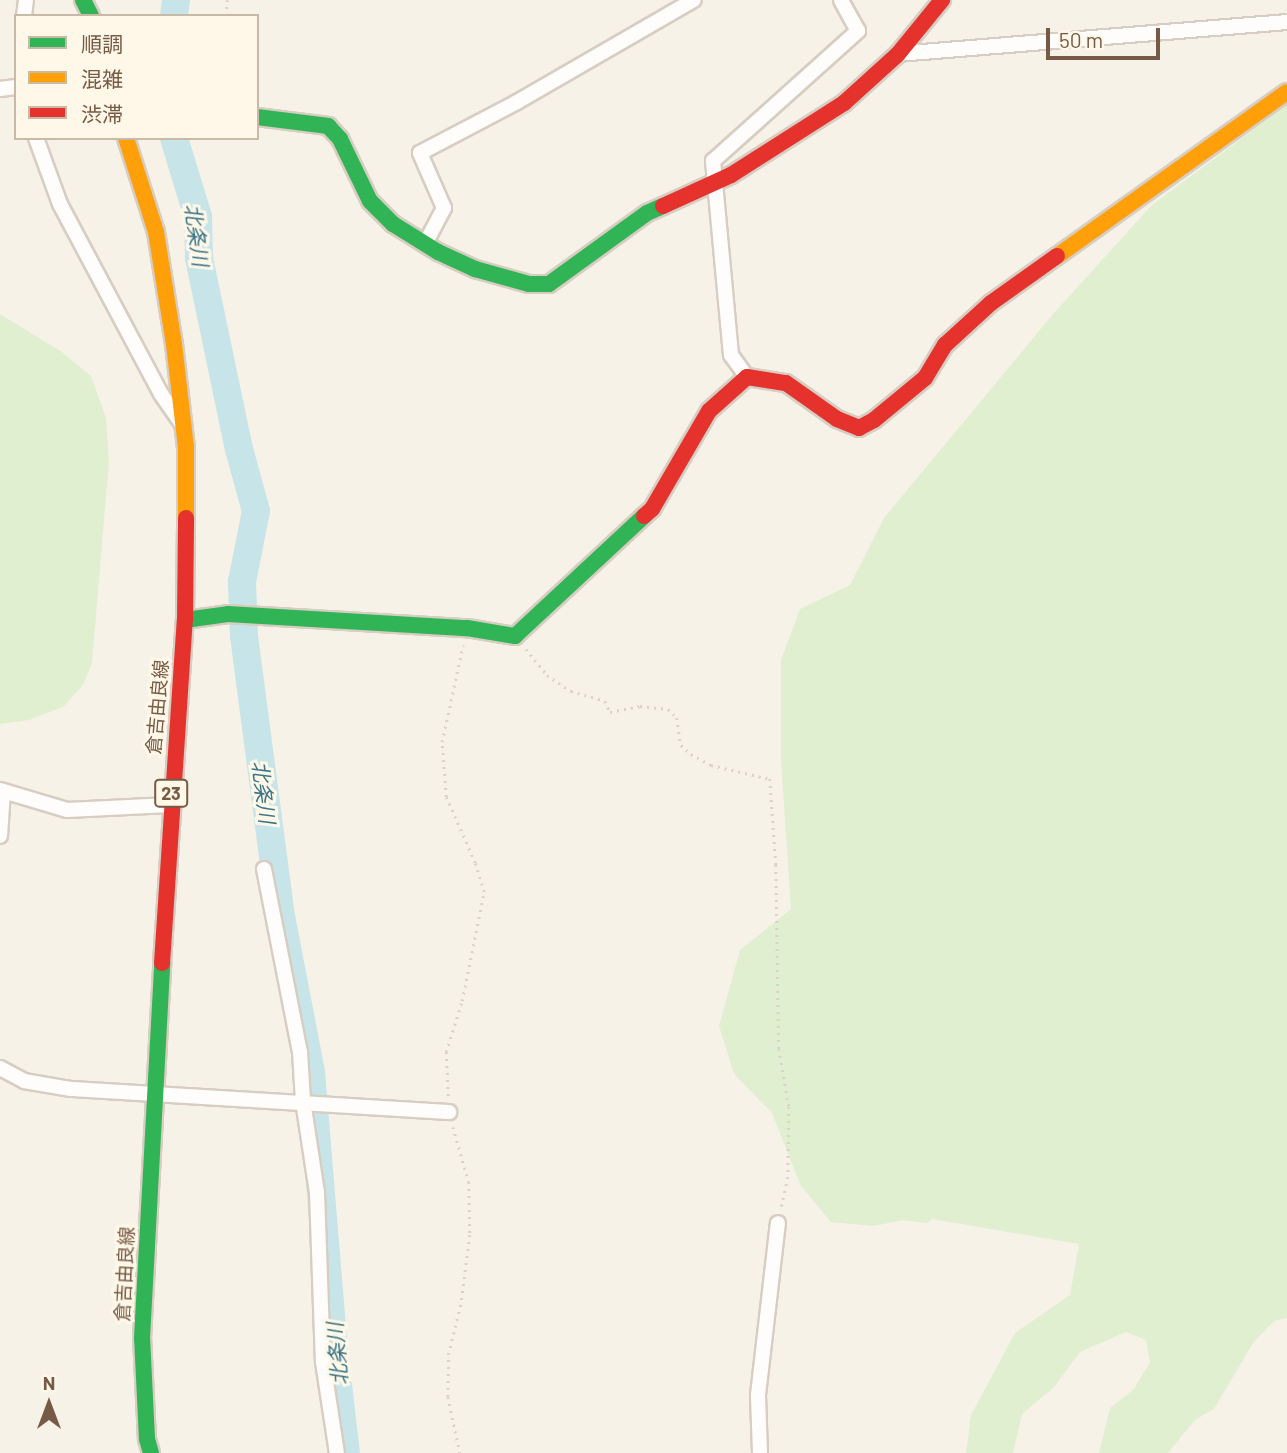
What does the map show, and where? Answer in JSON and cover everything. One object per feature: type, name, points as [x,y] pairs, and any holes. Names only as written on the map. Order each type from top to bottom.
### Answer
[{"type":"street","points":[[425,244],[444,208],[420,153],[517,102],[694,0]]},
{"type":"street","points":[[841,0],[858,31],[713,161],[713,184],[732,355],[747,377],[786,383],[837,419],[859,428],[874,420],[925,377],[945,345],[991,303],[1287,92]]},
{"type":"street","points":[[259,117],[328,126],[340,139],[370,201],[393,224],[425,244],[475,269],[529,284],[549,284],[647,213],[713,184],[844,103],[898,54],[942,0]]},
{"type":"street","points":[[898,54],[1287,22]]},
{"type":"street","points":[[37,140],[65,214],[161,394],[183,428]]},
{"type":"street","name":"倉吉由良線","points":[[128,140],[156,232],[183,428],[185,620],[170,804],[142,1338],[147,1439],[151,1453]]},
{"type":"street","points":[[185,620],[228,614],[467,628],[515,636],[652,509],[709,411],[747,377]]},
{"type":"street","points":[[0,836],[1,791],[67,810],[170,804]]},
{"type":"street","points":[[264,869],[300,1052],[303,1101],[317,1192],[323,1362],[337,1453]]},
{"type":"street","points":[[0,1068],[24,1081],[59,1087],[449,1112]]},
{"type":"street","points":[[760,1453],[758,1395],[778,1223]]},
{"type":"path","points":[[460,1453],[448,1397],[470,1235],[469,1182],[449,1112],[446,1052],[462,1001],[484,892],[475,863],[446,797],[442,742],[467,628]]},
{"type":"path","points":[[515,636],[548,675],[571,691],[605,701],[610,712],[640,706],[668,709],[677,718],[681,745],[691,754],[711,765],[770,779],[776,865],[779,1049],[789,1107],[788,1177],[778,1223]]},
{"type":"green space","points":[[1287,105],[1287,1318],[1274,1321],[1253,1343],[1214,1409],[1195,1420],[1168,1453],[1099,1453],[1110,1408],[1134,1389],[1150,1362],[1146,1340],[1126,1332],[1080,1352],[1054,1387],[1022,1414],[1013,1453],[966,1453],[971,1415],[1015,1333],[1070,1295],[1079,1244],[932,1219],[927,1223],[903,1220],[874,1226],[831,1222],[801,1186],[772,1113],[734,1074],[719,1026],[740,950],[791,909],[781,761],[781,660],[800,609],[850,585],[884,518],[1053,314],[1152,205]]},
{"type":"green space","points":[[0,314],[62,352],[91,376],[106,418],[109,461],[92,663],[83,685],[63,707],[29,720],[0,724]]},
{"type":"waterway","name":"北条川","points":[[174,14],[176,0]]},
{"type":"waterway","name":"北条川","points":[[175,140],[198,217],[199,258],[239,449],[256,511],[242,582],[244,636],[280,911],[311,1072],[334,1350],[346,1453]]},
{"type":"traffic: fast","points":[[83,0],[90,14]]},
{"type":"traffic: fast","points":[[259,117],[328,126],[340,139],[370,201],[393,224],[438,252],[475,269],[529,284],[549,284],[647,213],[663,206]]},
{"type":"traffic: fast","points":[[185,620],[228,614],[467,628],[515,636],[644,516]]},
{"type":"traffic: fast","points":[[151,1453],[147,1439],[142,1338],[162,963]]},
{"type":"traffic: slow","points":[[1057,256],[1287,92]]},
{"type":"traffic: slow","points":[[127,140],[156,232],[174,344],[186,447],[186,518]]},
{"type":"traffic: jam","points":[[663,206],[731,175],[844,103],[898,54],[942,0]]},
{"type":"traffic: jam","points":[[644,516],[652,509],[709,411],[747,377],[786,383],[837,419],[859,428],[874,420],[925,378],[945,345],[991,303],[1057,256]]},
{"type":"traffic: jam","points":[[162,963],[185,620],[186,518]]}]
